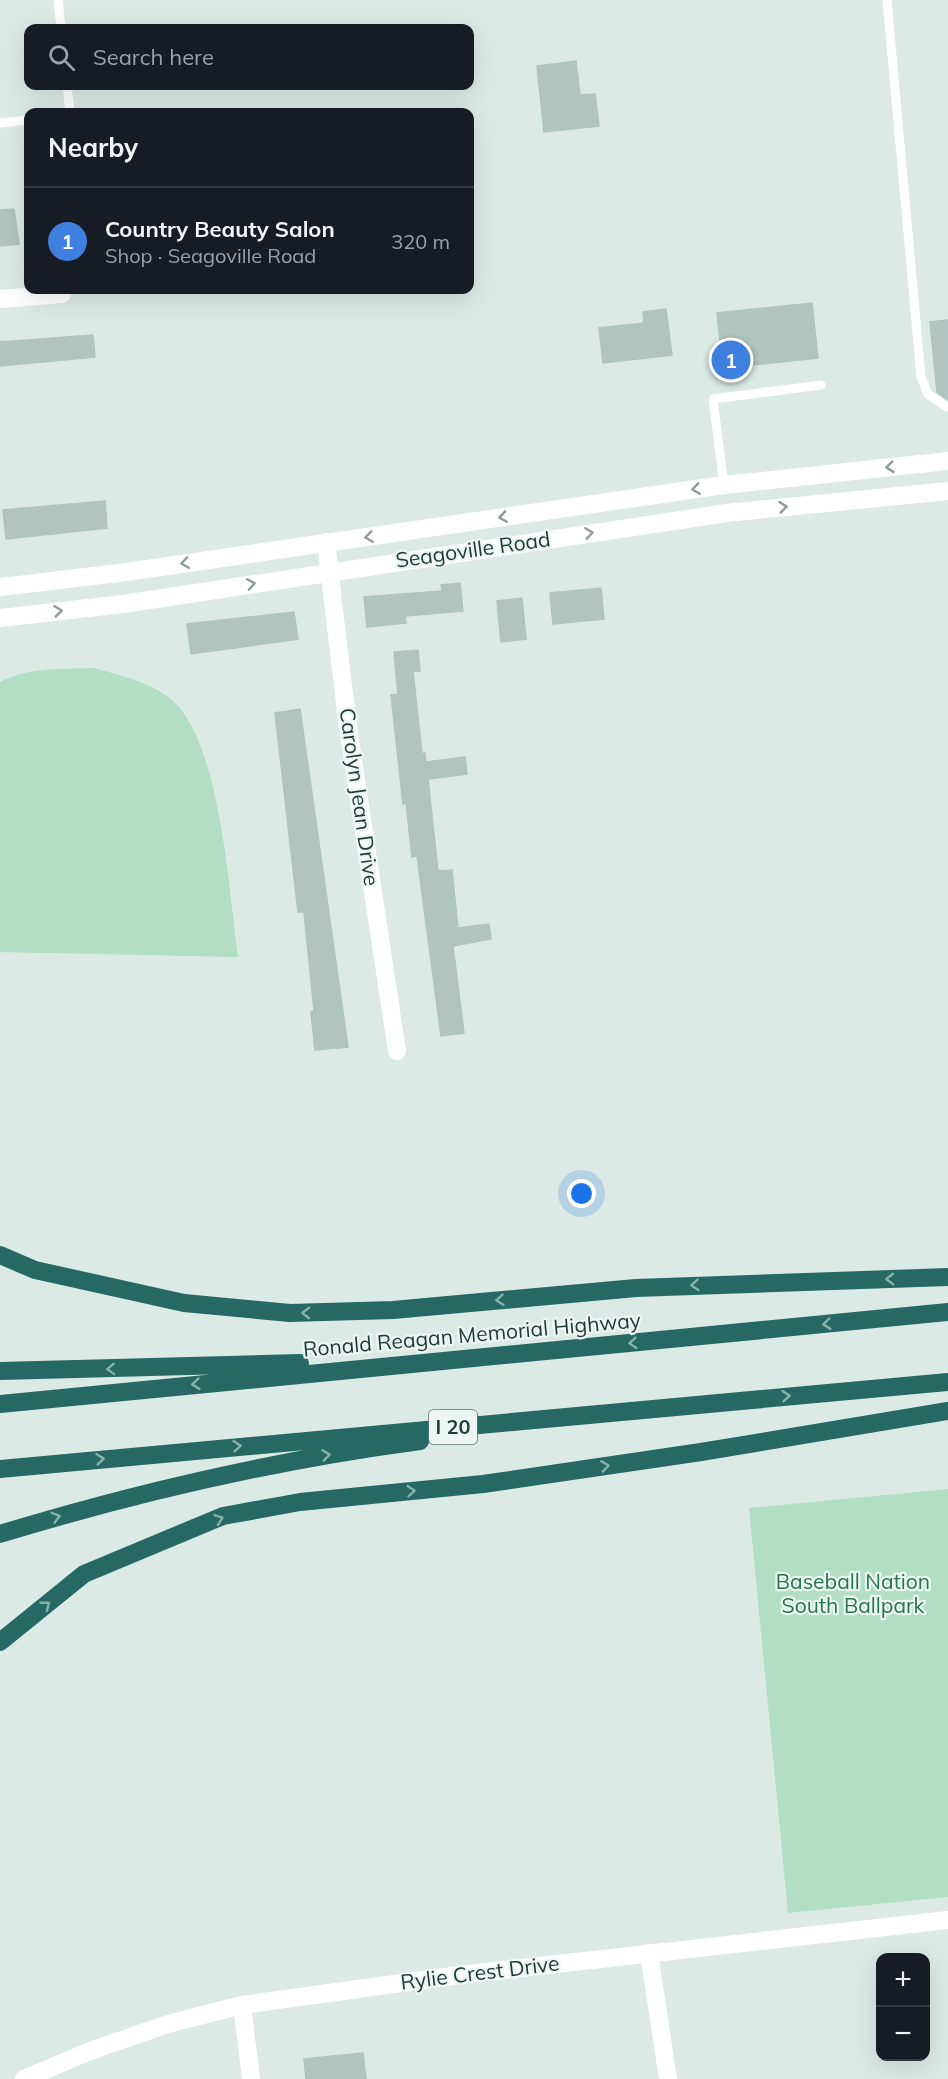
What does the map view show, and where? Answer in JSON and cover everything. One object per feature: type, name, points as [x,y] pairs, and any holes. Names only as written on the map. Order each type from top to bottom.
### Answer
[{"type":"highway","points":[[0,1255],[35,1270],[184,1304],[290,1313],[383,1311],[636,1288],[948,1277]]},
{"type":"highway","name":"Ronald Reagan Memorial Highway","points":[[0,1404],[948,1312]]},
{"type":"highway","points":[[0,1371],[346,1361],[547,1351]]},
{"type":"highway","name":"I 20","points":[[0,1469],[948,1382]]},
{"type":"highway","points":[[0,1534],[108,1502],[268,1464],[400,1444],[728,1401]]},
{"type":"highway","points":[[0,1642],[84,1574],[223,1516],[300,1502],[540,1476],[948,1411]]},
{"type":"main road","points":[[0,299],[62,294]]},
{"type":"main road","name":"Seagoville Road","points":[[0,587],[118,573],[724,485],[948,461]]},
{"type":"main road","points":[[724,485],[727,513]]},
{"type":"main road","name":"Seagoville Road","points":[[0,618],[123,604],[727,513],[948,491]]},
{"type":"main road","name":"Carolyn Jean Drive","points":[[326,543],[347,720],[398,1051]]},
{"type":"main road","name":"Rylie Crest Drive","points":[[24,2079],[123,2039],[242,2005],[459,1974],[948,1920]]},
{"type":"main road","points":[[649,1953],[668,2079]]},
{"type":"main road","points":[[242,2005],[251,2079]]},
{"type":"lane","points":[[58,0],[61,24]]},
{"type":"lane","points":[[887,0],[920,371],[928,394],[948,410]]},
{"type":"lane","points":[[67,90],[70,108]]},
{"type":"lane","points":[[0,123],[24,120]]},
{"type":"lane","points":[[724,485],[713,399],[821,385]]},
{"type":"green space","points":[[94,668],[138,681],[169,697],[192,727],[204,755],[221,824],[238,957],[0,952],[0,682],[34,671]]},
{"type":"green space","name":"Baseball Nation South Ballpark","points":[[948,1489],[948,1897],[788,1913],[749,1508]]},
{"type":"building","points":[[576,61],[580,95],[595,94],[599,126],[544,132],[537,66]]},
{"type":"building","points":[[14,209],[19,244],[0,246],[0,210]]},
{"type":"building","points":[[812,303],[818,358],[723,368],[717,313]]},
{"type":"building","points":[[666,309],[672,355],[603,363],[599,328],[644,323],[643,312]]},
{"type":"building","points":[[948,320],[948,400],[937,392],[930,322]]},
{"type":"building","points":[[93,335],[95,357],[0,366],[0,342]]},
{"type":"building","points":[[105,501],[107,528],[6,539],[3,510]]},
{"type":"building","points":[[460,583],[463,611],[405,616],[406,623],[367,627],[364,597],[442,591],[441,585]]},
{"type":"building","points":[[601,588],[604,619],[553,624],[550,593]]},
{"type":"building","points":[[522,598],[526,639],[501,642],[497,601]]},
{"type":"building","points":[[294,612],[298,639],[191,654],[187,624]]},
{"type":"building","points":[[418,650],[420,671],[413,671],[422,754],[425,753],[426,762],[465,757],[467,774],[428,779],[438,871],[452,870],[458,928],[489,924],[491,939],[453,946],[464,1033],[441,1036],[417,856],[412,857],[406,803],[403,804],[391,695],[398,694],[394,652]]},
{"type":"building","points":[[300,709],[348,1047],[315,1050],[311,1012],[314,1011],[304,912],[298,912],[275,713]]},
{"type":"building","points":[[363,2053],[366,2079],[306,2079],[304,2059]]},
{"type":"place","name":"Country Beauty Salon","points":[[731,360]]}]
